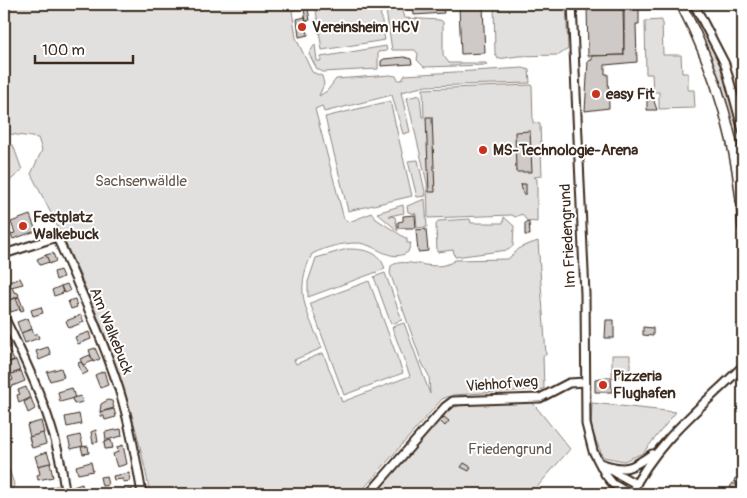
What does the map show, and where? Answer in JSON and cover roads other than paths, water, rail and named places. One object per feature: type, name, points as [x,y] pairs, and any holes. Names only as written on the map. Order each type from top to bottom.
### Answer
[{"type":"main road","points":[[681,4],[703,48],[723,105],[738,176],[743,227]]},
{"type":"street","name":"Im Friedengrund","points":[[572,4],[584,294],[585,382],[589,439],[600,463],[613,484],[631,494]]},
{"type":"street","points":[[694,4],[725,64],[743,131]]},
{"type":"street","name":"Am Walkebuck","points":[[4,254],[57,237],[108,357],[119,390],[127,417],[142,494]]},
{"type":"street","points":[[4,317],[53,434],[66,494]]},
{"type":"street","points":[[600,463],[620,470],[630,468],[659,448],[743,366]]},
{"type":"street","name":"Viehhofweg","points":[[369,494],[445,407],[454,401],[540,398],[569,383],[585,382]]},
{"type":"street","points":[[631,494],[659,448]]},
{"type":"street","points":[[600,463],[636,484]]},
{"type":"place","name":"Vereinsheim HCV","points":[[302,27]]},
{"type":"place","name":"easy Fit","points":[[596,94]]},
{"type":"place","name":"MS-Technologie-Arena","points":[[483,150]]},
{"type":"place","name":"Festplatz Walkebuck","points":[[23,226]]},
{"type":"place","name":"Pizzeria Flughafen","points":[[603,385]]},
{"type":"park label","name":"Sachsenwäldle","points":[[141,181]]},
{"type":"park label","name":"Friedengrund","points":[[510,449]]}]
